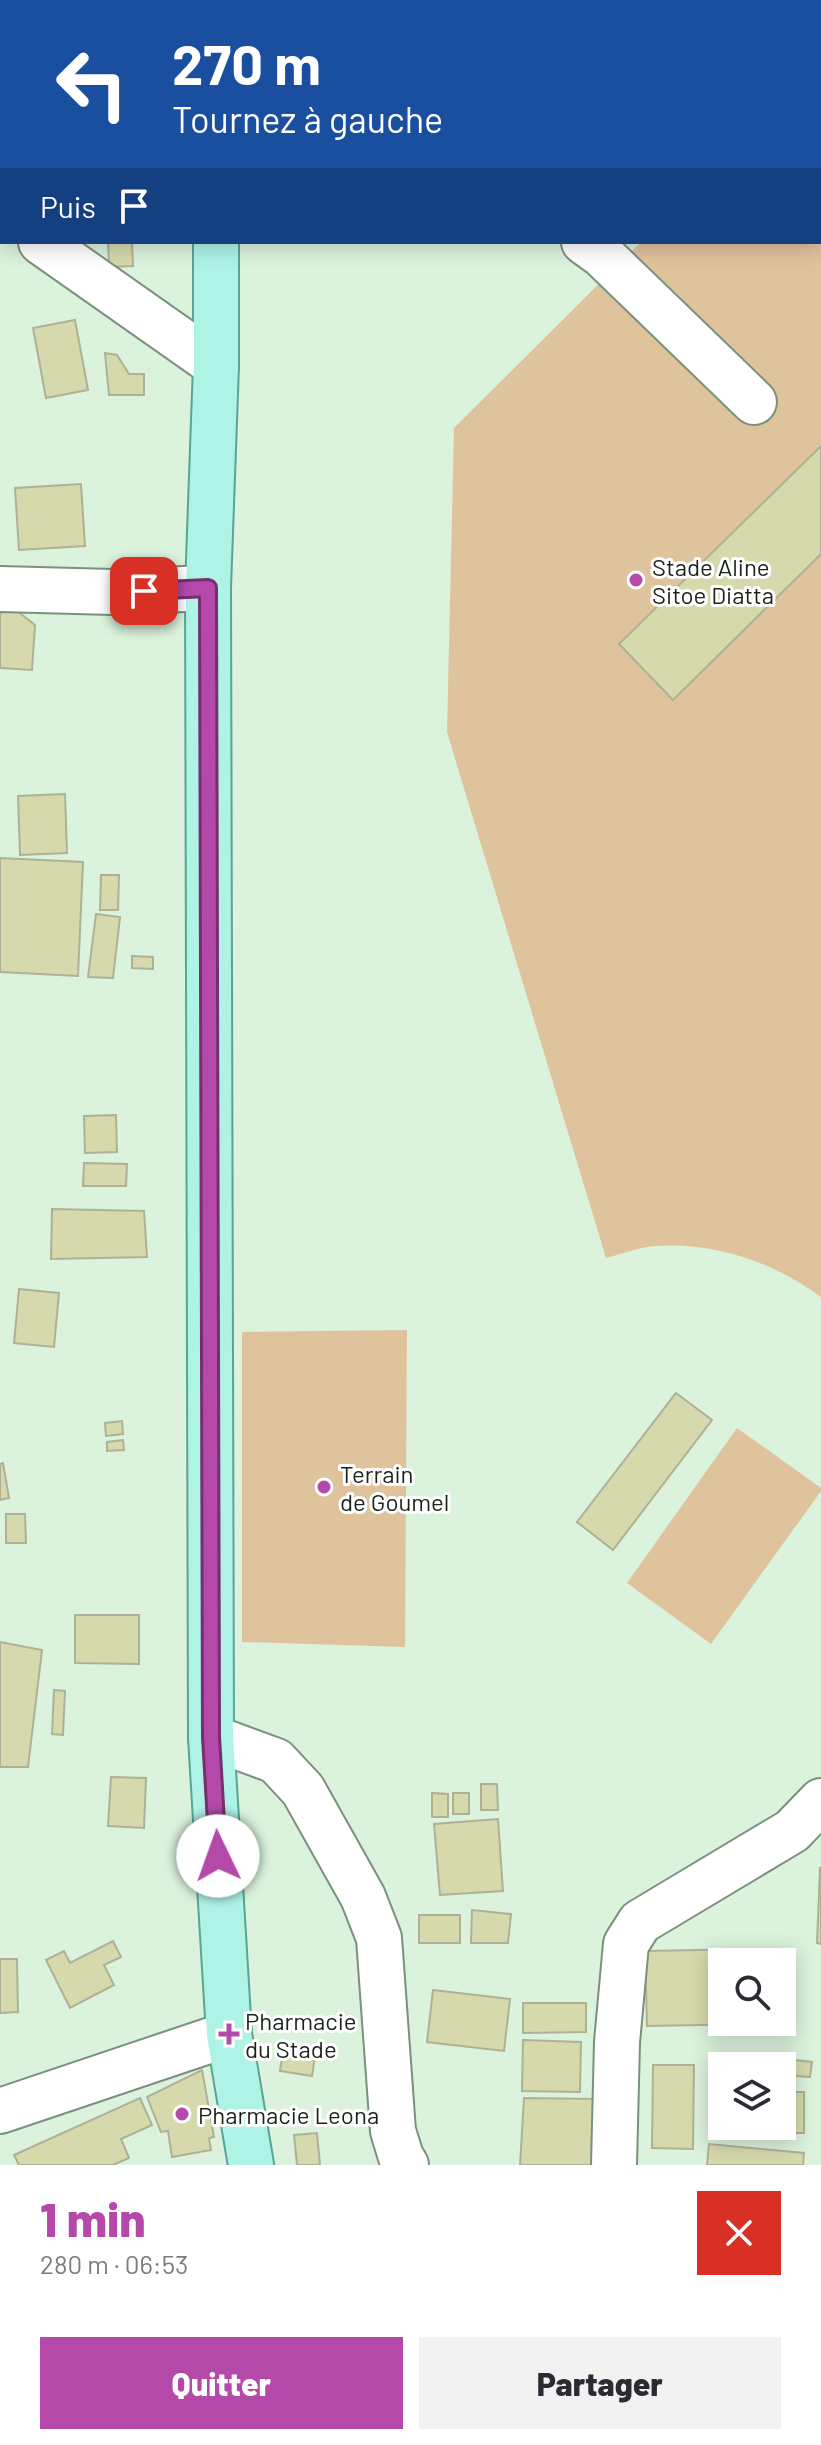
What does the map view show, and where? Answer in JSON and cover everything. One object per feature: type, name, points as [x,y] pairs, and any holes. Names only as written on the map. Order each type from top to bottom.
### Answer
[{"type":"main road","points":[[216,244],[216,365],[208,588],[211,1737],[229,2034],[251,2165]]},
{"type":"street","points":[[44,244],[216,365]]},
{"type":"street","points":[[594,246],[754,402]]},
{"type":"street","points":[[0,589],[113,592],[208,588]]},
{"type":"street","points":[[211,1737],[276,1761],[303,1790],[363,1897],[379,1938],[393,2131],[406,2165]]},
{"type":"street","points":[[614,2165],[617,2042],[629,1936],[640,1922],[811,1822]]},
{"type":"street","points":[[0,2111],[229,2034]]},
{"type":"shaded area","name":"Stade Aline Sitoe Diatta","points":[[639,244],[821,244],[821,1297],[763,1264],[699,1247],[655,1246],[606,1258],[447,732],[454,428]]},
{"type":"shaded area","name":"Terrain de Goumel","points":[[407,1330],[405,1647],[242,1642],[242,1332]]},
{"type":"shaded area","points":[[737,1428],[821,1491],[711,1644],[627,1583]]},
{"type":"building","points":[[108,244],[132,244],[133,266],[109,267]]},
{"type":"building","points":[[75,320],[88,390],[46,398],[33,328]]},
{"type":"building","points":[[105,353],[117,355],[129,374],[144,374],[144,395],[109,395]]},
{"type":"building","points":[[821,446],[821,554],[673,700],[619,644]]},
{"type":"building","points":[[81,484],[85,546],[19,550],[15,488]]},
{"type":"building","points":[[12,607],[35,625],[32,670],[0,668],[0,614]]},
{"type":"building","points":[[65,794],[67,853],[20,855],[18,796]]},
{"type":"building","points":[[0,858],[83,862],[78,976],[0,972]]},
{"type":"building","points":[[101,875],[119,875],[118,910],[100,910]]},
{"type":"building","points":[[96,914],[120,917],[113,978],[88,977]]},
{"type":"building","points":[[132,956],[153,957],[153,969],[132,968]]},
{"type":"building","points":[[116,1115],[117,1152],[85,1153],[84,1116]]},
{"type":"building","points":[[84,1163],[127,1164],[126,1186],[83,1186]]},
{"type":"building","points":[[52,1209],[144,1211],[147,1257],[51,1259]]},
{"type":"building","points":[[19,1289],[59,1293],[54,1347],[14,1343]]},
{"type":"building","points":[[676,1393],[712,1420],[613,1550],[577,1522]]},
{"type":"building","points":[[122,1421],[123,1434],[106,1436],[105,1423]]},
{"type":"building","points":[[123,1440],[124,1450],[107,1451],[107,1442]]},
{"type":"building","points":[[3,1463],[9,1498],[0,1500],[0,1464]]},
{"type":"building","points":[[6,1514],[25,1514],[26,1543],[6,1543]]},
{"type":"building","points":[[75,1615],[139,1615],[139,1664],[75,1663]]},
{"type":"building","points":[[0,1642],[42,1650],[28,1767],[0,1767]]},
{"type":"building","points":[[54,1690],[65,1691],[63,1735],[52,1734]]},
{"type":"building","points":[[111,1777],[146,1778],[144,1828],[108,1826]]},
{"type":"building","points":[[481,1784],[497,1784],[498,1810],[481,1810]]},
{"type":"building","points":[[432,1793],[448,1794],[448,1817],[432,1817]]},
{"type":"building","points":[[453,1793],[469,1793],[469,1814],[453,1814]]},
{"type":"building","points":[[498,1819],[503,1891],[440,1895],[434,1824]]},
{"type":"building","points":[[821,1868],[821,1944],[817,1943]]},
{"type":"building","points":[[472,1910],[511,1914],[508,1943],[471,1943]]},
{"type":"building","points":[[419,1915],[460,1915],[460,1943],[419,1943]]},
{"type":"building","points":[[113,1941],[121,1957],[104,1965],[114,1985],[70,2008],[46,1960],[64,1951],[70,1963]]},
{"type":"building","points":[[708,1950],[708,2025],[647,2026],[645,1951]]},
{"type":"building","points":[[0,1959],[17,1959],[18,2012],[0,2013]]},
{"type":"building","points":[[433,1990],[510,1999],[504,2051],[427,2042]]},
{"type":"building","points":[[523,2003],[586,2003],[586,2032],[523,2033]]},
{"type":"building","points":[[523,2040],[581,2042],[580,2092],[522,2091]]},
{"type":"building","points":[[283,2051],[315,2056],[312,2076],[280,2071]]},
{"type":"building","points":[[796,2060],[812,2062],[810,2077],[796,2076]]},
{"type":"building","points":[[653,2065],[694,2065],[693,2149],[652,2148]]},
{"type":"building","name":"Pharmacie Leona","points":[[202,2070],[214,2137],[209,2138],[211,2150],[172,2157],[168,2131],[161,2132],[147,2097]]},
{"type":"building","points":[[796,2092],[804,2092],[804,2133],[796,2133]]},
{"type":"building","points":[[140,2098],[152,2125],[121,2139],[129,2158],[113,2165],[19,2165],[14,2155]]},
{"type":"building","points":[[524,2098],[595,2099],[594,2165],[520,2165]]},
{"type":"building","points":[[317,2133],[320,2165],[297,2165],[294,2135]]},
{"type":"building","points":[[709,2144],[804,2153],[803,2165],[707,2165]]},
{"type":"place","name":"Stade Aline Sitoe Diatta","points":[[636,580]]},
{"type":"place","name":"Terrain de Goumel","points":[[324,1487]]},
{"type":"place","name":"Pharmacie du Stade","points":[[229,2034]]},
{"type":"place","name":"Pharmacie Leona","points":[[182,2114]]},
{"type":"route","points":[[144,591],[208,588],[211,1737],[218,1856]]}]
